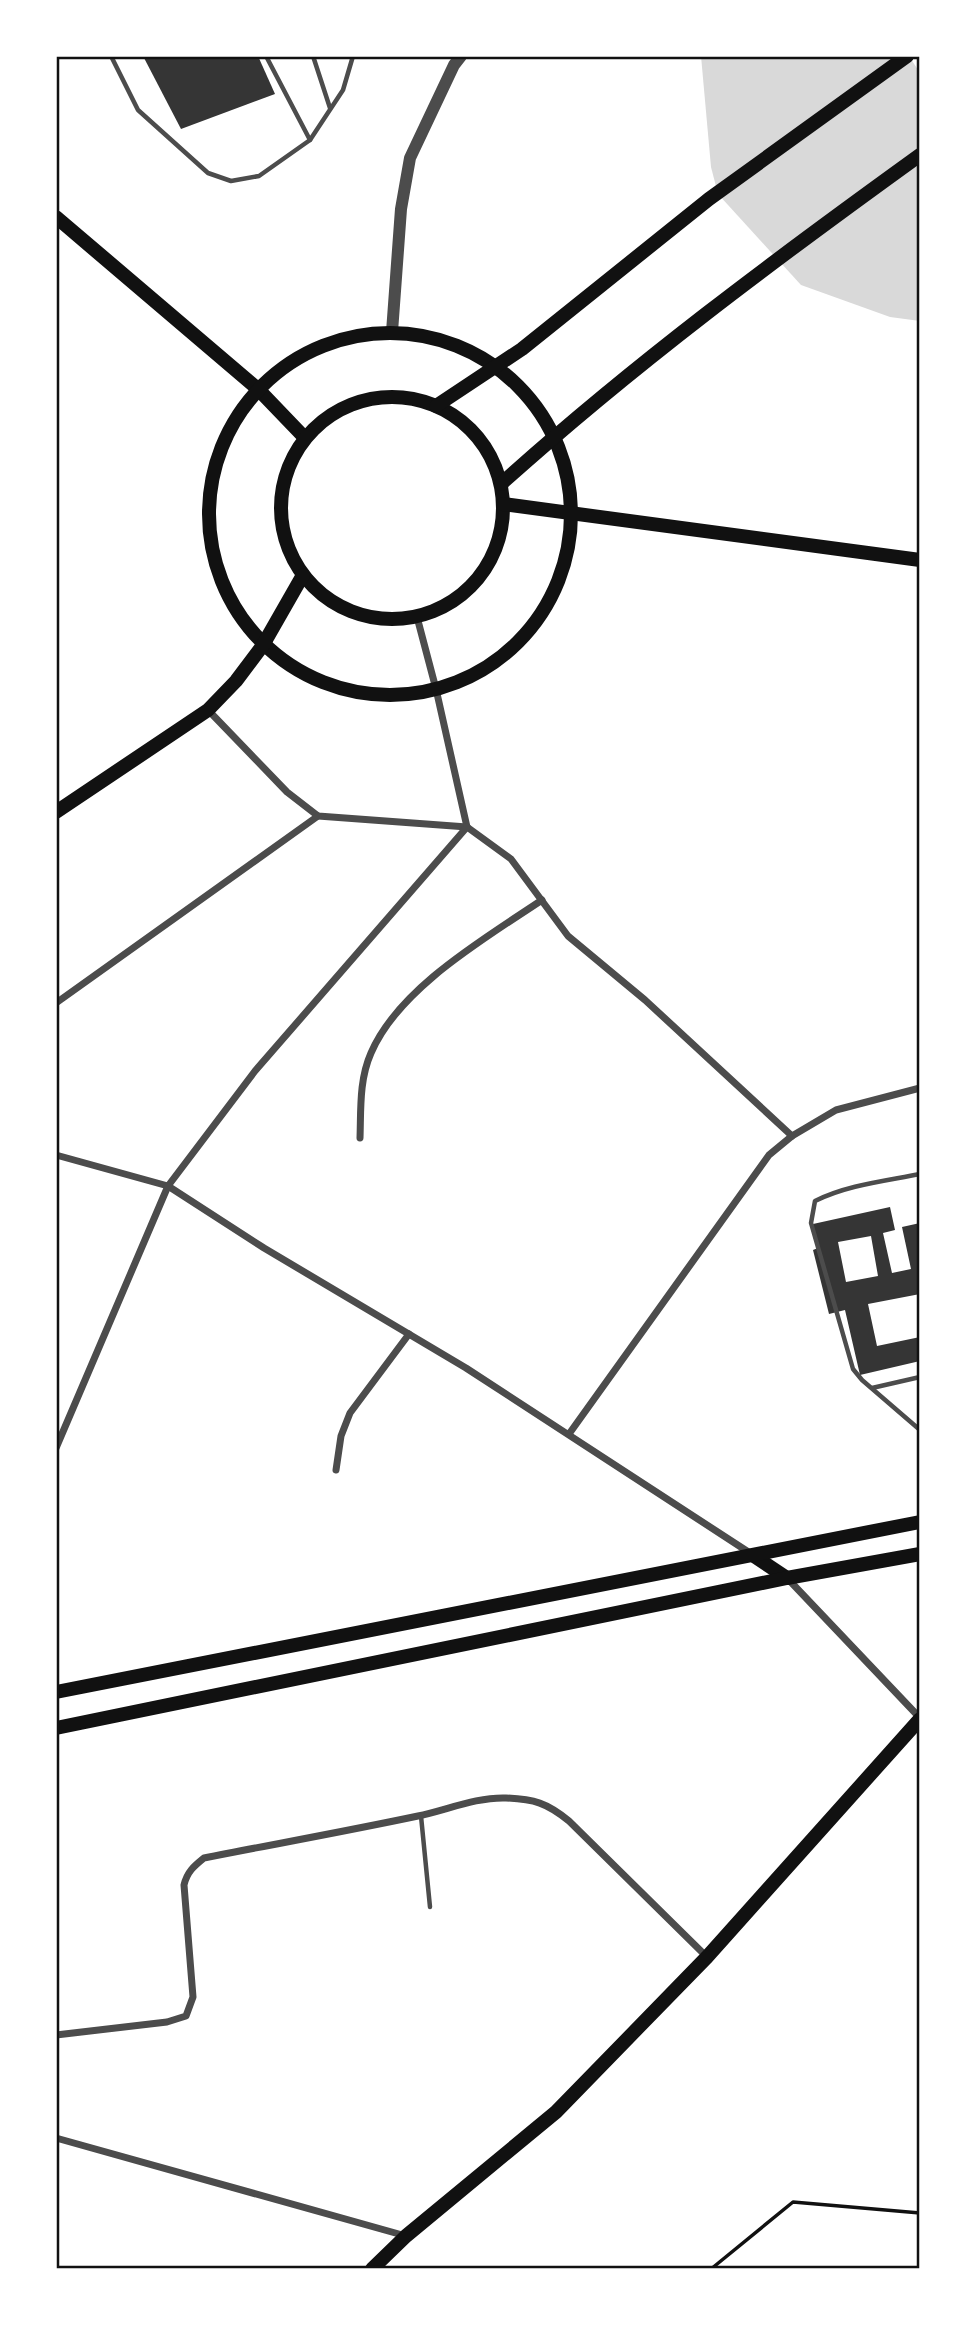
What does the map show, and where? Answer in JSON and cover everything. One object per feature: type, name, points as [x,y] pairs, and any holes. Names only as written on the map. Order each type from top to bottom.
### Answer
[{"type":"main road","points":[[436,406],[495,368],[709,200],[907,56]]},
{"type":"main road","points":[[501,484],[553,437],[761,269],[920,155]]},
{"type":"main road","points":[[56,217],[259,390],[305,438]]},
{"type":"main road","points":[[391,332],[435,338],[475,354],[495,368],[530,400],[553,437],[568,482],[570,513],[566,553],[553,591],[533,625],[505,654],[472,676],[436,689],[399,696],[362,694],[327,685],[295,669],[263,645],[239,615],[221,579],[211,539],[209,498],[218,457],[235,420],[259,390],[288,364],[320,346],[355,336],[391,332]]},
{"type":"main road","points":[[399,396],[436,406],[450,412],[470,428],[486,448],[501,484],[503,504],[498,542],[480,576],[452,602],[417,617],[385,620],[354,613],[325,598],[303,575],[288,550],[281,521],[281,492],[289,463],[305,438],[324,419],[347,405],[372,398],[399,396]]},
{"type":"main road","points":[[503,504],[920,560]]},
{"type":"main road","points":[[56,812],[208,710],[236,681],[263,645],[303,575]]},
{"type":"main road","points":[[56,1692],[920,1522]]},
{"type":"main road","points":[[56,1728],[787,1578],[920,1554]]},
{"type":"main road","points":[[754,1556],[787,1578]]},
{"type":"main road","points":[[372,2269],[406,2236],[556,2112],[707,1957],[920,1718]]},
{"type":"street","points":[[391,332],[401,209],[410,158],[457,59]]},
{"type":"street","points":[[417,617],[467,827]]},
{"type":"street","points":[[208,710],[287,792],[318,816],[467,827],[511,859],[568,936],[645,1000],[792,1136]]},
{"type":"street","points":[[56,1003],[318,816]]},
{"type":"street","points":[[56,1448],[168,1185],[255,1071],[467,827]]},
{"type":"street","points":[[360,1138],[361,1087],[370,1054],[391,1017],[467,950],[541,900]]},
{"type":"street","points":[[569,1434],[769,1155],[792,1136],[836,1110],[920,1088]]},
{"type":"street","points":[[56,1155],[168,1185],[264,1248],[569,1434],[754,1556]]},
{"type":"street","points":[[336,1470],[341,1436],[350,1413],[409,1334]]},
{"type":"street","points":[[787,1578],[920,1718]]},
{"type":"street","points":[[56,2035],[167,2022],[186,2016],[192,1997],[184,1885],[191,1869],[204,1858],[421,1816],[477,1801],[503,1798],[534,1800],[551,1806],[707,1957]]},
{"type":"street","points":[[56,2138],[406,2236]]},
{"type":"lane","points":[[111,56],[138,110],[208,173],[231,181],[259,176],[310,140],[343,90],[353,56]]},
{"type":"lane","points":[[266,56],[310,140]]},
{"type":"lane","points":[[313,56],[331,109]]},
{"type":"lane","points":[[920,1174],[835,1193],[815,1201],[811,1223],[853,1369],[920,1430]]},
{"type":"lane","points":[[872,1388],[920,1377]]},
{"type":"lane","points":[[421,1816],[430,1907]]},
{"type":"path","points":[[711,2269],[793,2202],[920,2213]]},
{"type":"shaded area","points":[[701,56],[909,56],[920,73],[920,321],[890,317],[801,285],[718,194],[711,167]]},
{"type":"building","points":[[143,56],[258,56],[275,94],[181,129]]},
{"type":"building","points":[[890,1207],[895,1230],[883,1233],[892,1273],[911,1269],[902,1227],[920,1223],[920,1294],[868,1304],[877,1346],[920,1337],[920,1361],[860,1375],[845,1310],[829,1314],[813,1250],[818,1248],[813,1224]],"holes":[[[871,1236],[878,1276],[846,1282],[838,1242]]]}]
